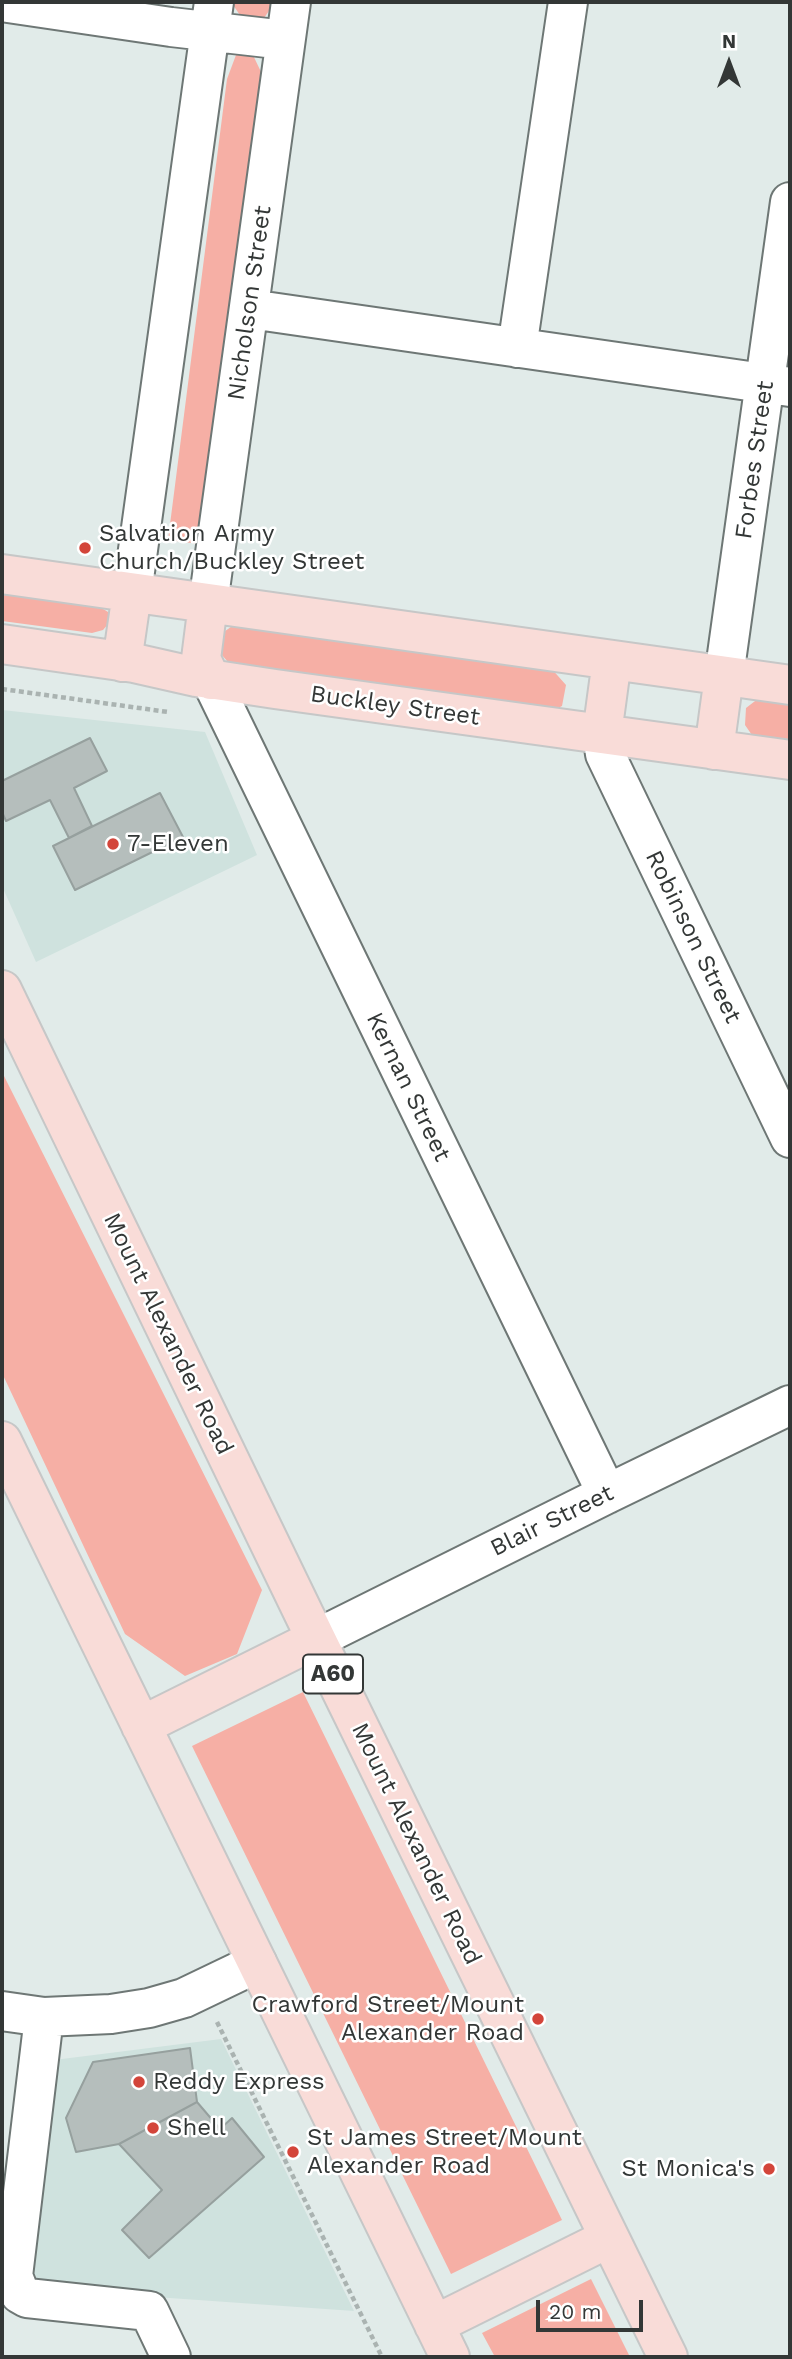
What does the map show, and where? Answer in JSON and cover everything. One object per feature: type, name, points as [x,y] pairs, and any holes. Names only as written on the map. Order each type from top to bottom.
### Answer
[{"type":"main road","points":[[2,574],[790,685]]},
{"type":"main road","points":[[122,662],[132,593]]},
{"type":"main road","points":[[208,604],[201,659],[211,680]]},
{"type":"main road","name":"Buckley Street","points":[[2,644],[122,662],[211,680],[790,760]]},
{"type":"main road","points":[[603,734],[612,660]]},
{"type":"main road","points":[[714,750],[724,676]]},
{"type":"main road","name":"Mount Alexander Road","points":[[2,990],[668,2357]]},
{"type":"main road","points":[[2,1441],[442,2341],[609,2238]]},
{"type":"main road","points":[[141,1726],[316,1639]]},
{"type":"street","points":[[2,2],[212,16],[285,40]]},
{"type":"street","name":"Nicholson Street","points":[[208,604],[291,2]]},
{"type":"street","points":[[517,348],[568,2]]},
{"type":"street","points":[[132,593],[212,16]]},
{"type":"street","name":"Forbes Street","points":[[724,676],[778,385],[790,202]]},
{"type":"street","points":[[250,309],[778,385]]},
{"type":"street","name":"Kernan Street","points":[[211,680],[607,1494]]},
{"type":"street","name":"Robinson Street","points":[[603,734],[605,754],[790,1139]]},
{"type":"street","name":"Blair Street","points":[[316,1639],[790,1405]]},
{"type":"street","points":[[2,2011],[44,2017],[111,2014],[149,2008],[184,1998],[257,1963]]},
{"type":"street","points":[[44,2017],[7,2276],[20,2294],[27,2298],[149,2311],[171,2357]]},
{"type":"path","points":[[201,1990],[382,2357]]},
{"type":"shaded area","points":[[231,2],[275,2],[262,21],[244,21]]},
{"type":"shaded area","points":[[252,53],[262,74],[207,545],[168,540],[227,79],[236,55]]},
{"type":"shaded area","points":[[2,594],[100,607],[108,612],[109,623],[103,630],[92,633],[2,621]]},
{"type":"shaded area","points":[[235,624],[550,667],[566,685],[562,706],[548,713],[229,663],[220,653],[221,634]]},
{"type":"shaded area","points":[[759,698],[790,703],[790,743],[754,738],[745,725],[746,708]]},
{"type":"shaded area","name":"7-Eleven","points":[[2,710],[205,732],[257,855],[36,962],[2,886]]},
{"type":"shaded area","points":[[2,1072],[262,1590],[237,1654],[185,1676],[125,1634],[2,1373]]},
{"type":"shaded area","points":[[303,1692],[562,2220],[451,2274],[192,1746]]},
{"type":"shaded area","name":"Shell","points":[[221,2039],[354,2311],[28,2288],[46,2061]]},
{"type":"shaded area","points":[[591,2279],[630,2357],[495,2357],[482,2333]]},
{"type":"building","points":[[90,738],[107,771],[74,788],[92,826],[69,838],[50,800],[6,821],[2,812],[2,781]]},
{"type":"building","points":[[160,793],[183,837],[75,890],[53,846]]},
{"type":"building","name":"Reddy Express","points":[[190,2048],[197,2102],[119,2144],[76,2152],[66,2118],[93,2062]]},
{"type":"building","points":[[197,2102],[220,2129],[232,2118],[264,2157],[149,2258],[122,2230],[162,2190],[119,2144]]},
{"type":"place","name":"Salvation Army Church/Buckley Street","points":[[85,548]]},
{"type":"place","name":"7-Eleven","points":[[113,844]]},
{"type":"place","name":"Crawford Street/Mount Alexander Road","points":[[538,2019]]},
{"type":"place","name":"Reddy Express","points":[[139,2082]]},
{"type":"place","name":"Shell","points":[[153,2128]]},
{"type":"place","name":"St James Street/Mount Alexander Road","points":[[293,2152]]},
{"type":"place","name":"St Monica's","points":[[769,2169]]}]
